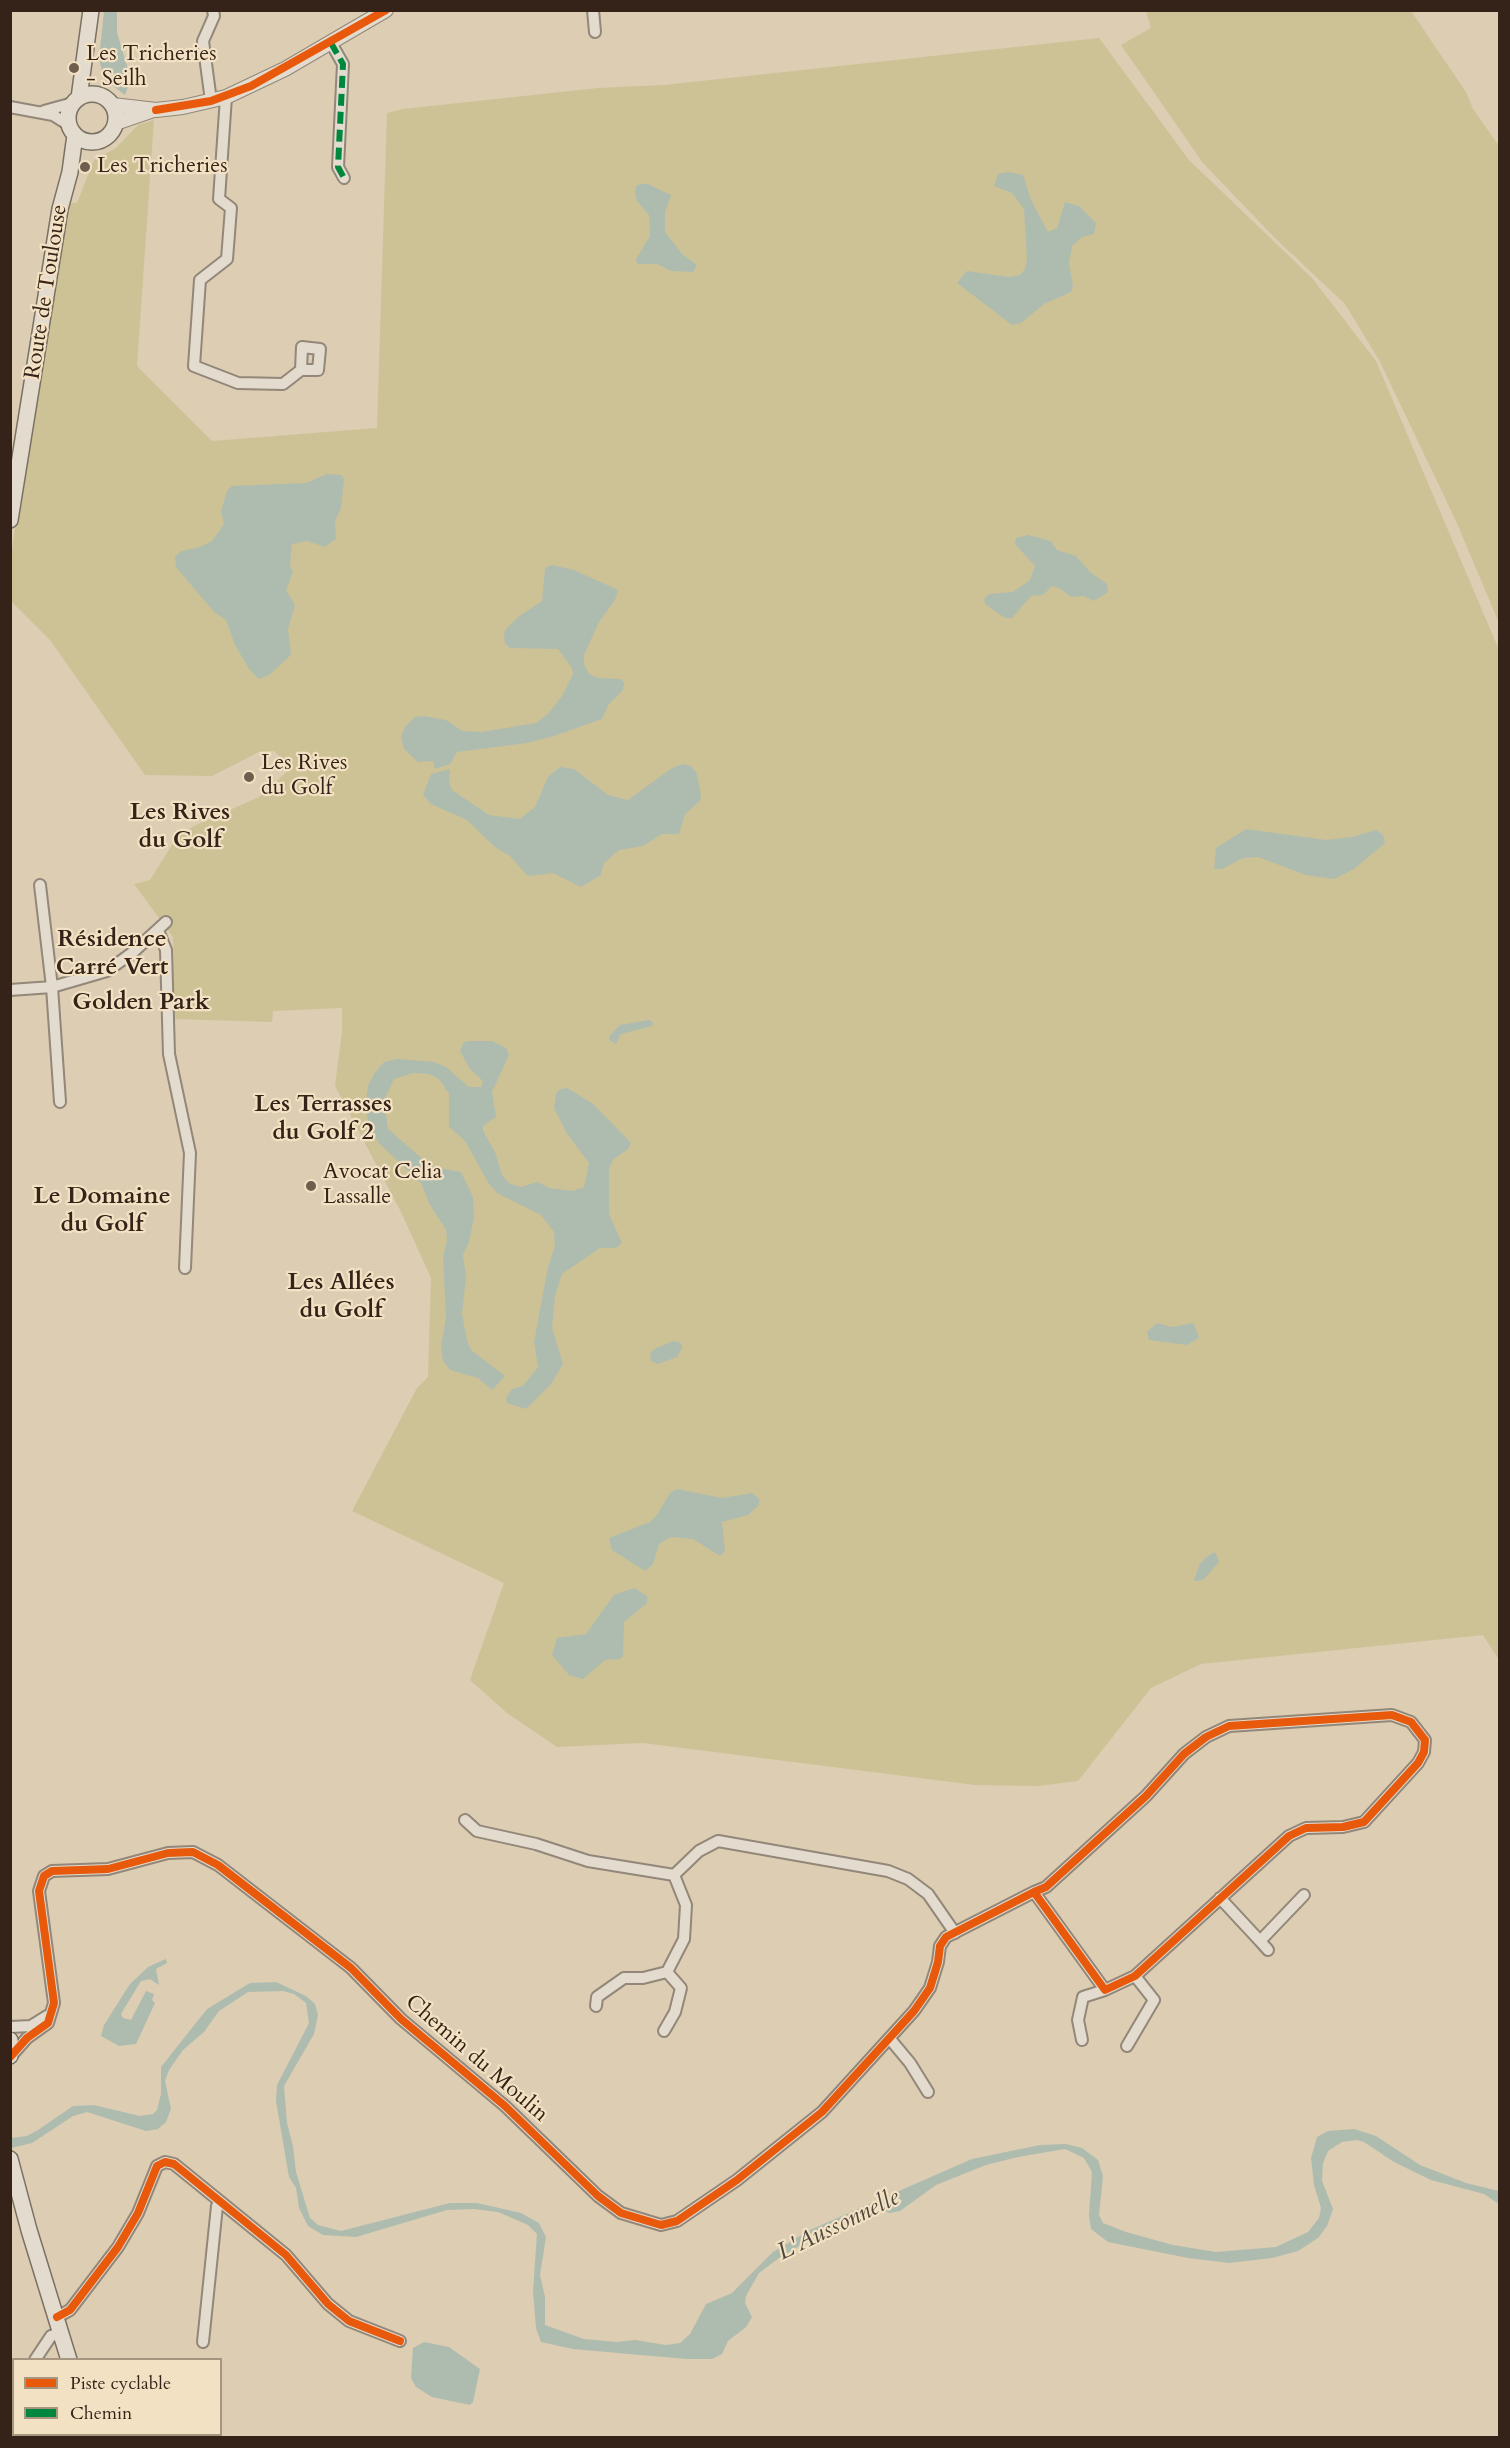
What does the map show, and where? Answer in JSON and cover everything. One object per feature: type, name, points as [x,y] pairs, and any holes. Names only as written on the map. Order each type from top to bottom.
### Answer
[{"type":"main road","points":[[86,55],[97,94],[113,105],[116,123],[105,139],[96,142],[84,141],[72,130],[68,114],[76,100],[86,55],[91,10]]},
{"type":"main road","points":[[76,100],[97,94]]},
{"type":"main road","name":"Route de Toulouse","points":[[10,520],[58,221],[70,172],[72,130]]},
{"type":"main road","name":"Route de Toulouse","points":[[70,172],[96,142]]},
{"type":"main road","points":[[10,2040],[10,2056]]},
{"type":"main road","points":[[11,2160],[28,2230],[68,2358]]},
{"type":"street","points":[[212,101],[203,41],[214,16],[213,10]]},
{"type":"street","points":[[116,123],[156,110],[212,101],[251,87],[386,10]]},
{"type":"street","points":[[593,10],[595,32]]},
{"type":"street","points":[[331,43],[343,64],[338,167],[344,178]]},
{"type":"street","points":[[226,97],[219,199],[231,208],[227,259],[200,280],[194,366],[238,383],[283,384],[301,369]]},
{"type":"street","points":[[38,112],[53,110],[76,100]]},
{"type":"street","points":[[113,105],[156,110]]},
{"type":"street","points":[[10,107],[53,116],[72,130]]},
{"type":"street","points":[[40,885],[52,987],[60,1102]]},
{"type":"street","points":[[10,990],[52,987],[107,970],[162,926],[166,950],[169,1054],[190,1153],[185,1268]]},
{"type":"street","points":[[674,1875],[699,1851],[718,1841],[888,1871],[908,1880],[928,1894],[955,1933],[1046,1887],[1146,1796],[1184,1754],[1206,1737],[1229,1726],[1373,1715],[1392,1715],[1411,1722],[1425,1740],[1424,1752],[1412,1770],[1364,1822],[1343,1827],[1323,1826],[1297,1832],[1220,1898],[1135,1976],[1083,1997],[1078,2020],[1082,2040]]},
{"type":"street","points":[[465,1820],[477,1831],[536,1844],[588,1861],[674,1875]]},
{"type":"street","name":"Chemin du Moulin","points":[[52,2012],[55,1993],[39,1891],[44,1876],[52,1870],[108,1869],[168,1853],[193,1852],[218,1865],[351,1968],[401,2019],[505,2106],[598,2196],[621,2213],[661,2225],[677,2220],[729,2186],[822,2112],[890,2039],[930,1988],[939,1962],[940,1946],[946,1937],[955,1933]]},
{"type":"street","points":[[596,2006],[597,1996],[624,1978],[643,1978],[666,1972],[684,1938],[686,1916],[686,1905],[674,1875]]},
{"type":"street","points":[[1034,1892],[1105,1990]]},
{"type":"street","points":[[1220,1898],[1264,1946],[1304,1895]]},
{"type":"street","points":[[664,2031],[675,2012],[681,1988],[666,1972]]},
{"type":"street","points":[[1127,2046],[1154,2000],[1135,1976]]},
{"type":"street","points":[[10,2027],[31,2026],[52,2012]]},
{"type":"street","points":[[10,2056],[27,2038],[48,2023],[52,2012]]},
{"type":"street","points":[[890,2039],[910,2063],[928,2092]]},
{"type":"street","points":[[57,2317],[70,2310],[118,2247],[138,2213],[157,2166],[165,2162],[174,2164],[286,2255],[328,2304],[349,2321],[400,2341]]},
{"type":"street","points":[[203,2342],[219,2202]]},
{"type":"street","points":[[36,2358],[51,2336],[57,2334],[63,2343]]},
{"type":"shaded area","points":[[1146,11],[1411,11],[1466,92],[1473,109],[1499,146],[1499,623],[1456,521],[1379,360],[1345,304],[1274,237],[1203,163],[1121,45],[1151,28]]},
{"type":"shaded area","points":[[1099,38],[1189,160],[1312,278],[1376,361],[1499,650],[1499,1660],[1483,1635],[1201,1664],[1151,1688],[1078,1781],[1038,1786],[975,1785],[643,1743],[557,1747],[507,1713],[470,1680],[504,1583],[352,1511],[417,1388],[428,1377],[431,1278],[400,1210],[335,1086],[342,1032],[342,1008],[273,1011],[272,1022],[174,1019],[173,937],[134,884],[150,880],[177,837],[194,826],[259,797],[291,768],[274,751],[259,752],[212,776],[145,775],[50,640],[11,601],[11,555],[64,215],[71,203],[77,203],[94,160],[116,148],[138,125],[154,120],[137,366],[212,441],[377,428],[387,113],[403,109],[598,88],[664,85]]},
{"type":"water","points":[[104,11],[117,11],[117,33],[131,79],[125,95],[104,79],[99,59]]},
{"type":"water","points":[[1008,172],[1023,175],[1031,200],[1048,232],[1057,228],[1065,202],[1079,206],[1096,223],[1094,234],[1082,237],[1072,246],[1069,263],[1073,286],[1071,292],[1044,304],[1021,323],[1012,325],[957,283],[967,271],[1009,277],[1020,275],[1025,269],[1027,259],[1024,209],[1012,193],[994,186],[998,174]]},
{"type":"water","points":[[648,184],[671,195],[665,212],[665,232],[682,254],[697,265],[693,272],[671,271],[657,264],[637,264],[636,259],[650,236],[649,215],[637,201],[635,193],[636,186]]},
{"type":"water","points":[[327,474],[341,475],[344,479],[341,508],[335,521],[336,539],[325,547],[307,541],[292,544],[290,566],[293,572],[286,590],[295,605],[288,629],[291,655],[269,675],[259,679],[249,669],[235,645],[226,620],[214,612],[176,567],[175,556],[182,551],[200,547],[212,541],[224,524],[221,511],[227,491],[232,486],[306,483]]},
{"type":"water","points":[[1028,535],[1051,541],[1057,550],[1076,556],[1090,572],[1107,584],[1108,592],[1094,601],[1083,596],[1071,597],[1052,586],[1043,595],[1031,596],[1012,618],[1005,618],[985,604],[984,599],[989,594],[1013,592],[1030,580],[1035,566],[1015,544],[1016,538]]},
{"type":"water","points":[[552,565],[574,570],[618,590],[615,600],[599,622],[584,655],[584,664],[589,674],[598,678],[621,679],[624,683],[623,690],[609,704],[602,719],[554,736],[527,743],[457,752],[450,764],[435,769],[433,761],[418,762],[404,749],[401,737],[405,727],[415,717],[446,720],[462,731],[482,732],[536,723],[548,714],[562,696],[573,674],[572,668],[558,649],[510,648],[505,644],[504,637],[505,630],[518,617],[542,601],[545,568]]},
{"type":"water","points":[[683,764],[691,766],[697,774],[701,795],[700,801],[685,814],[679,834],[662,834],[643,846],[619,850],[604,863],[601,875],[581,887],[553,873],[530,876],[526,874],[510,856],[496,848],[467,820],[431,804],[423,795],[431,774],[450,769],[449,782],[452,790],[489,815],[520,819],[535,807],[548,777],[560,767],[574,769],[608,795],[628,800],[672,768]]},
{"type":"water","points":[[1246,829],[1326,840],[1352,837],[1376,830],[1383,835],[1385,843],[1354,869],[1334,879],[1306,875],[1258,857],[1243,858],[1222,869],[1214,869],[1216,848]]},
{"type":"water","points":[[649,1020],[653,1022],[652,1026],[621,1034],[616,1044],[609,1040],[610,1035],[620,1025]]},
{"type":"water","points":[[492,1041],[506,1048],[509,1055],[492,1092],[496,1117],[483,1126],[483,1131],[495,1152],[502,1175],[509,1183],[520,1187],[538,1182],[549,1188],[572,1191],[584,1187],[589,1163],[566,1132],[554,1108],[556,1093],[561,1089],[567,1088],[592,1103],[631,1143],[628,1149],[614,1159],[609,1168],[609,1214],[622,1243],[616,1248],[600,1248],[562,1274],[555,1296],[552,1328],[563,1364],[551,1384],[526,1409],[507,1403],[506,1398],[512,1389],[523,1386],[538,1367],[534,1342],[548,1267],[555,1246],[554,1232],[541,1215],[497,1193],[489,1184],[465,1141],[449,1127],[449,1094],[439,1079],[429,1074],[413,1073],[394,1079],[384,1100],[388,1129],[427,1163],[461,1172],[473,1197],[474,1217],[469,1242],[463,1255],[466,1277],[462,1314],[471,1350],[505,1376],[492,1390],[478,1378],[450,1370],[443,1361],[441,1347],[446,1317],[443,1258],[447,1240],[446,1230],[429,1203],[421,1183],[378,1142],[368,1122],[365,1107],[368,1086],[374,1074],[384,1062],[397,1059],[434,1062],[446,1067],[469,1087],[481,1087],[483,1081],[470,1069],[460,1051],[464,1042]]},
{"type":"water","points":[[1157,1323],[1172,1327],[1194,1323],[1199,1338],[1187,1345],[1149,1340],[1147,1332]]},
{"type":"water","points":[[674,1341],[681,1343],[682,1348],[677,1357],[658,1364],[651,1361],[650,1353]]},
{"type":"water","points":[[677,1489],[722,1498],[752,1493],[759,1499],[759,1505],[748,1515],[722,1522],[725,1551],[720,1556],[693,1539],[671,1537],[659,1544],[653,1564],[645,1571],[612,1550],[609,1538],[650,1522],[670,1493]]},
{"type":"water","points":[[1215,1552],[1219,1562],[1203,1580],[1194,1581],[1199,1565]]},
{"type":"water","points":[[634,1588],[647,1596],[647,1603],[624,1622],[623,1656],[620,1659],[605,1660],[583,1679],[569,1675],[552,1655],[557,1638],[586,1634],[614,1595]]},
{"type":"water","points":[[166,1959],[167,1963],[156,1969],[159,1985],[150,1979],[141,1981],[121,2014],[123,2018],[131,2020],[146,1991],[154,1994],[152,2000],[155,2003],[136,2044],[119,2046],[101,2036],[104,2025],[130,1984],[148,1967]]},
{"type":"water","name":"L'Aussonnelle","points":[[276,1982],[306,1996],[315,2004],[318,2015],[314,2034],[284,2086],[287,2123],[296,2172],[310,2218],[318,2225],[341,2231],[450,2203],[477,2203],[521,2213],[539,2223],[546,2237],[540,2275],[545,2297],[545,2325],[584,2339],[617,2342],[635,2340],[666,2345],[680,2343],[690,2334],[706,2304],[732,2293],[773,2252],[810,2230],[972,2159],[1040,2145],[1066,2144],[1082,2148],[1098,2160],[1103,2176],[1099,2215],[1103,2223],[1173,2245],[1216,2252],[1276,2247],[1308,2232],[1319,2218],[1321,2208],[1314,2185],[1311,2158],[1317,2137],[1328,2131],[1354,2129],[1376,2136],[1420,2165],[1466,2183],[1499,2191],[1499,2204],[1484,2194],[1431,2180],[1394,2162],[1364,2142],[1357,2140],[1342,2142],[1328,2151],[1323,2163],[1322,2181],[1333,2209],[1327,2226],[1318,2238],[1298,2251],[1272,2258],[1229,2263],[1188,2258],[1108,2242],[1091,2229],[1089,2215],[1092,2172],[1084,2158],[1065,2149],[1018,2157],[986,2165],[936,2185],[900,2211],[890,2213],[881,2210],[806,2242],[779,2258],[759,2273],[746,2296],[745,2303],[752,2317],[746,2327],[728,2341],[722,2354],[712,2359],[686,2359],[573,2349],[541,2342],[536,2328],[533,2291],[537,2234],[528,2225],[498,2212],[473,2209],[447,2210],[356,2237],[323,2235],[308,2226],[299,2208],[296,2188],[289,2177],[276,2101],[277,2085],[309,2023],[306,2003],[294,1994],[283,1991],[248,1992],[219,2011],[204,2032],[183,2050],[169,2070],[165,2081],[171,2109],[166,2122],[158,2129],[146,2131],[87,2112],[73,2116],[32,2143],[11,2148],[11,2138],[27,2136],[73,2106],[94,2105],[140,2116],[153,2114],[157,2110],[161,2094],[161,2067],[207,2009],[250,1983]]},
{"type":"water","points":[[424,2342],[449,2347],[480,2369],[473,2402],[470,2405],[432,2397],[416,2387],[411,2378],[413,2348]]},
{"type":"marked path","points":[[331,43],[343,64],[338,167],[344,178]]},
{"type":"cycle path","points":[[156,110],[211,101],[251,86],[386,10]]},
{"type":"cycle path","points":[[11,2056],[27,2038],[48,2023],[54,2003],[39,1891],[44,1876],[52,1871],[108,1869],[168,1853],[193,1852],[218,1865],[351,1968],[401,2019],[505,2106],[598,2196],[621,2213],[661,2225],[677,2221],[737,2180],[822,2112],[914,2011],[930,1988],[940,1946],[946,1937],[1034,1892],[1046,1887],[1146,1796],[1184,1754],[1206,1737],[1229,1726],[1392,1715],[1411,1722],[1425,1740],[1424,1752],[1418,1763],[1364,1822],[1343,1827],[1306,1828],[1289,1836],[1135,1976],[1105,1990],[1034,1892]]},
{"type":"cycle path","points":[[57,2317],[70,2310],[118,2247],[138,2213],[157,2166],[165,2162],[174,2164],[286,2255],[328,2304],[349,2321],[400,2341]]},
{"type":"place","name":"Les Tricheries - Seilh","points":[[74,68]]},
{"type":"place","name":"Les Tricheries","points":[[85,167]]},
{"type":"place","name":"Les Rives du Golf","points":[[249,777]]},
{"type":"place","name":"Avocat Celia Lassalle","points":[[311,1186]]},
{"type":"district","name":"Les Rives du Golf","points":[[180,827]]},
{"type":"district","name":"Résidence Carré Vert","points":[[112,954]]},
{"type":"district","name":"Golden Park","points":[[141,1003]]},
{"type":"district","name":"Les Terrasses du Golf 2","points":[[323,1119]]},
{"type":"district","name":"Le Domaine du Golf","points":[[102,1211]]},
{"type":"district","name":"Les Allées du Golf","points":[[341,1297]]}]
